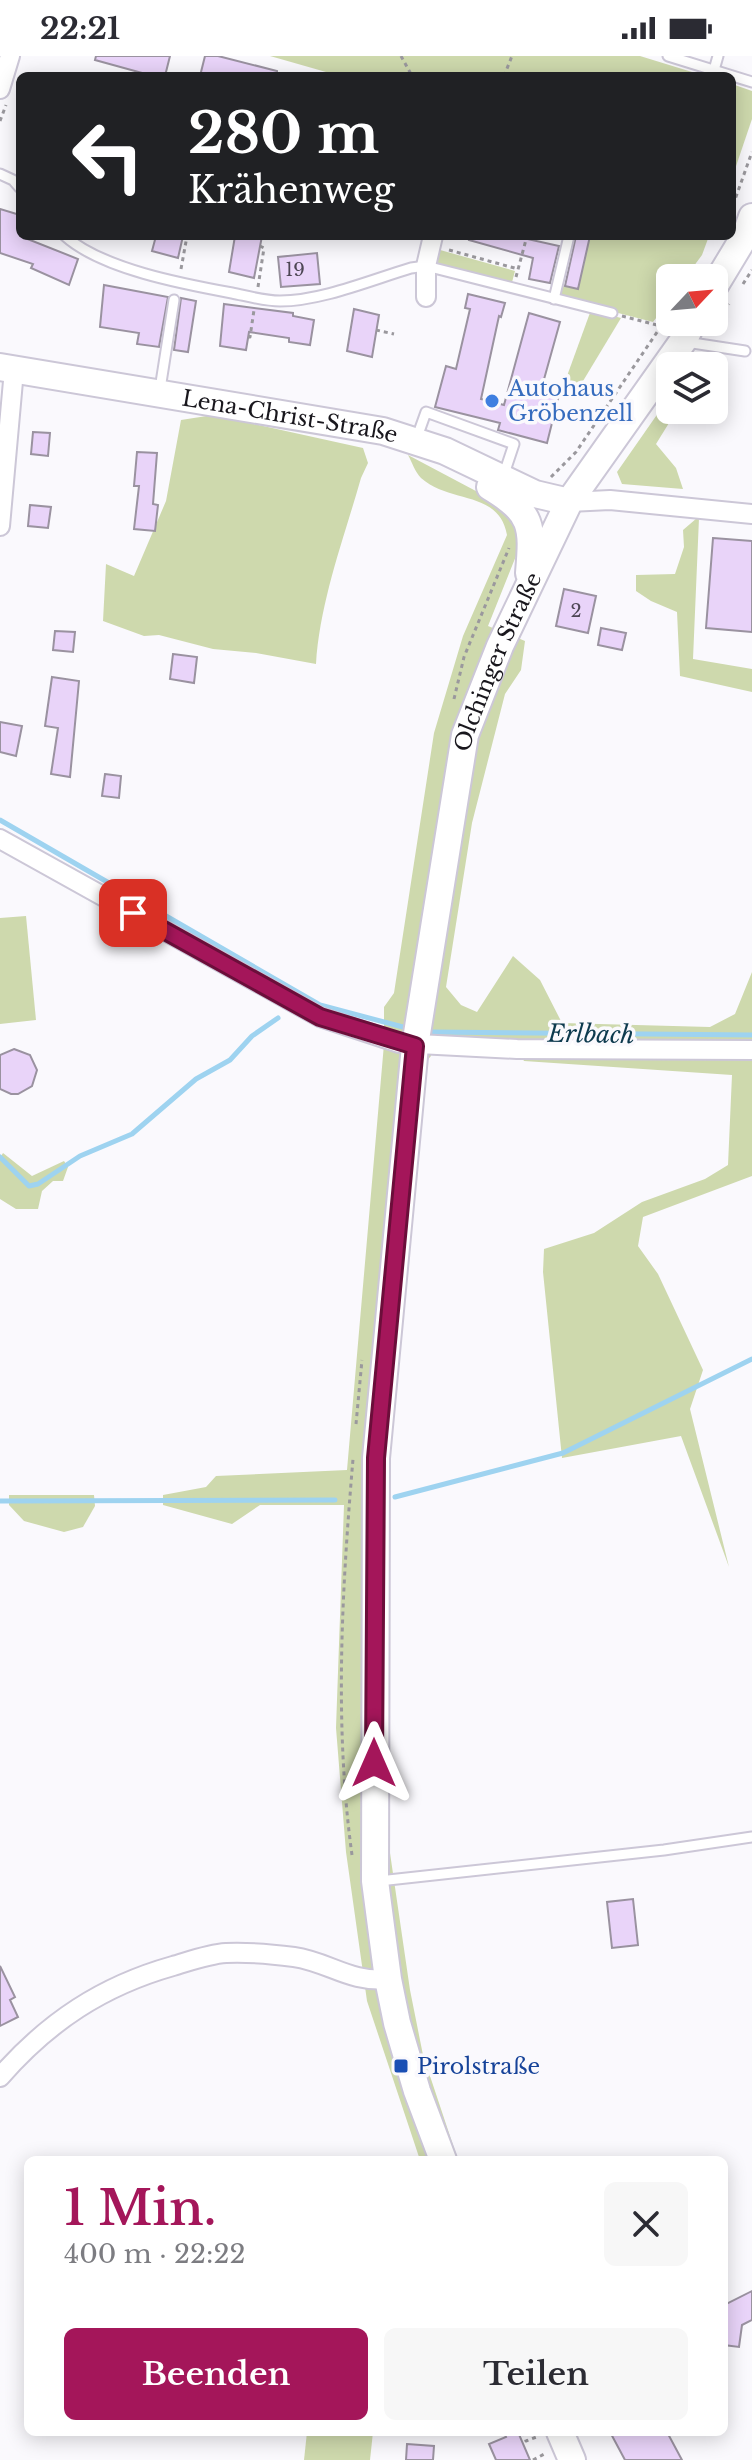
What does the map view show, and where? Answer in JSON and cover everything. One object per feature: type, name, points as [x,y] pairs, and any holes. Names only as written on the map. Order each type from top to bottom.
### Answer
[{"type":"main road","points":[[728,264],[746,234],[752,217]]},
{"type":"main road","name":"Olchinger Straße","points":[[441,2156],[417,2091],[388,1979],[375,1881],[376,1458],[415,1046],[465,735],[500,646],[569,502],[685,336]]},
{"type":"main road","name":"Lena-Christ-Straße","points":[[7,369],[372,429],[445,451],[535,494],[569,502]]},
{"type":"main road","points":[[416,441],[514,502],[530,526],[532,542],[528,586]]},
{"type":"street","points":[[426,297],[426,266],[432,240]]},
{"type":"street","points":[[0,526],[7,369]]},
{"type":"street","points":[[569,502],[610,500],[752,514]]},
{"type":"street","points":[[0,839],[320,1017],[415,1046],[752,1050]]},
{"type":"street","points":[[0,2077],[41,2034],[99,1995],[150,1972],[187,1962],[223,1953],[258,1953],[299,1958],[359,1979],[388,1979]]},
{"type":"lane","points":[[668,56],[720,72]]},
{"type":"lane","points":[[714,70],[718,56]]},
{"type":"lane","points":[[70,240],[107,260],[178,283],[280,301],[312,297],[426,266],[612,313]]},
{"type":"lane","points":[[554,299],[568,240]]},
{"type":"lane","points":[[159,393],[174,300]]},
{"type":"lane","points":[[700,336],[745,351]]},
{"type":"lane","points":[[416,441],[426,412],[514,444],[502,480]]},
{"type":"lane","points":[[375,1881],[664,1850],[752,1837]]},
{"type":"path","points":[[736,197],[752,152]]},
{"type":"path","points":[[178,283],[186,240]]},
{"type":"path","points":[[432,240],[518,269]]},
{"type":"path","points":[[513,289],[526,240]]},
{"type":"path","points":[[612,313],[656,325]]},
{"type":"path","points":[[376,330],[394,334]]},
{"type":"path","points":[[576,452],[656,333]]},
{"type":"path","points":[[524,2436],[526,2441],[556,2444]]},
{"type":"path","points":[[533,2460],[556,2444]]},
{"type":"green space","points":[[270,56],[640,56],[692,72],[326,72]]},
{"type":"green space","points":[[736,85],[752,91],[752,119],[736,166]]},
{"type":"green space","points":[[589,240],[708,240],[695,264],[656,264],[656,318],[653,322],[560,298],[562,286],[578,289]]},
{"type":"green space","points":[[433,248],[515,271],[511,286],[429,264]]},
{"type":"green space","points":[[591,310],[621,318],[577,391],[563,387]]},
{"type":"green space","points":[[213,415],[363,448],[368,463],[328,593],[316,664],[213,649],[159,635],[144,636],[103,621],[106,564],[134,576],[166,501],[181,420]]},
{"type":"green space","points":[[656,416],[656,424],[668,424],[656,444],[676,468],[683,489],[622,484],[617,472]]},
{"type":"green space","points":[[408,455],[506,507],[524,536],[488,626],[525,641],[521,670],[505,694],[472,823],[446,987],[461,1005],[477,1012],[513,956],[540,980],[562,1023],[710,1027],[735,1014],[752,972],[752,1176],[643,1217],[638,1246],[658,1274],[703,1370],[690,1409],[729,1567],[681,1436],[562,1458],[543,1272],[544,1249],[594,1233],[642,1202],[705,1179],[728,1165],[732,1075],[524,1061],[517,1049],[432,1040],[431,1056],[424,1064],[389,1462],[390,1853],[423,2055],[457,2156],[419,2156],[367,2001],[346,1852],[336,1728],[344,1505],[260,1505],[232,1524],[163,1505],[163,1495],[206,1487],[216,1476],[347,1470],[384,1044],[384,1007],[394,993],[434,733],[463,636],[507,535],[502,521],[484,504],[446,492],[419,476]]},
{"type":"green space","points":[[697,518],[693,659],[752,669],[752,692],[680,676],[677,612],[636,591],[636,575],[675,574],[684,547],[683,530]]},
{"type":"green space","points":[[26,916],[36,1020],[0,1024],[0,918]]},
{"type":"green space","points":[[3,1153],[32,1176],[64,1161],[68,1167],[63,1181],[53,1181],[42,1191],[38,1209],[16,1209],[0,1199],[0,1158]]},
{"type":"green space","points":[[9,1495],[94,1495],[95,1506],[83,1527],[64,1532],[24,1521],[9,1505]]},
{"type":"green space","points":[[307,2436],[373,2436],[370,2460],[304,2460]]},
{"type":"building","points":[[96,56],[170,56],[166,72],[138,72],[95,60]]},
{"type":"building","points":[[205,56],[218,56],[277,71],[277,72],[201,72]]},
{"type":"building","points":[[0,209],[16,214],[16,240],[30,240],[78,259],[69,285],[31,268],[33,264],[0,253]]},
{"type":"building","points":[[155,240],[182,240],[178,258],[152,251]]},
{"type":"building","points":[[234,240],[261,240],[254,278],[229,272]]},
{"type":"building","points":[[469,240],[532,240],[559,246],[550,283],[529,279],[533,258]]},
{"type":"building","points":[[575,240],[589,240],[578,289],[565,286]]},
{"type":"building","points":[[317,253],[320,284],[281,287],[278,257]]},
{"type":"building","points":[[104,285],[168,297],[159,347],[137,344],[139,333],[100,327]]},
{"type":"building","points":[[468,294],[505,303],[499,316],[481,399],[504,405],[529,313],[560,322],[541,390],[559,395],[547,443],[498,430],[500,423],[435,407],[446,366],[456,369],[470,309],[465,308]]},
{"type":"building","points":[[181,298],[196,301],[188,352],[174,350]]},
{"type":"building","points":[[224,304],[293,313],[293,316],[314,320],[310,345],[289,342],[289,338],[249,332],[246,350],[220,346]]},
{"type":"building","points":[[354,309],[379,315],[372,357],[347,351]]},
{"type":"building","points":[[33,432],[50,433],[48,456],[31,454]]},
{"type":"building","points":[[137,452],[157,453],[153,504],[158,505],[155,531],[134,529],[139,486],[134,486]]},
{"type":"building","points":[[30,505],[51,507],[48,528],[28,526]]},
{"type":"building","points":[[713,538],[752,541],[752,632],[706,628]]},
{"type":"building","points":[[564,589],[596,596],[588,633],[556,626]]},
{"type":"building","points":[[601,628],[626,633],[622,650],[598,645]]},
{"type":"building","points":[[55,631],[75,632],[73,652],[53,650]]},
{"type":"building","points":[[173,654],[197,657],[194,683],[170,679]]},
{"type":"building","points":[[52,677],[79,681],[70,777],[51,774],[58,728],[45,726]]},
{"type":"building","points":[[0,722],[22,726],[16,756],[0,752]]},
{"type":"building","points":[[105,774],[121,776],[119,798],[102,796]]},
{"type":"building","points":[[14,1049],[30,1055],[37,1070],[32,1086],[18,1094],[0,1089],[0,1055]]},
{"type":"building","points":[[633,1899],[638,1945],[612,1948],[607,1902]]},
{"type":"building","points":[[0,1966],[15,1997],[10,2000],[18,2017],[0,2026]]},
{"type":"building","points":[[752,2291],[752,2320],[742,2325],[739,2347],[728,2346],[728,2303]]},
{"type":"building","points":[[520,2436],[530,2460],[496,2460],[489,2444],[506,2437]]},
{"type":"building","points":[[612,2436],[669,2436],[682,2460],[625,2460]]},
{"type":"building","points":[[407,2444],[434,2446],[433,2460],[406,2460]]},
{"type":"waterway","name":"Erlbach","points":[[0,820],[320,1005],[403,1027]]},
{"type":"waterway","points":[[0,1157],[29,1186],[38,1184],[80,1156],[132,1134],[196,1079],[230,1060],[252,1036],[278,1018]]},
{"type":"waterway","name":"Erlbach","points":[[430,1032],[752,1035]]},
{"type":"waterway","points":[[395,1497],[563,1453],[752,1359]]},
{"type":"waterway","points":[[0,1501],[335,1500]]},
{"type":"place","name":"Autohaus Gröbenzell","points":[[492,401]]},
{"type":"place","name":"Pirolstraße","points":[[401,2066]]},
{"type":"route","points":[[133,913],[320,1017],[415,1046],[376,1458],[374,1763]]}]
